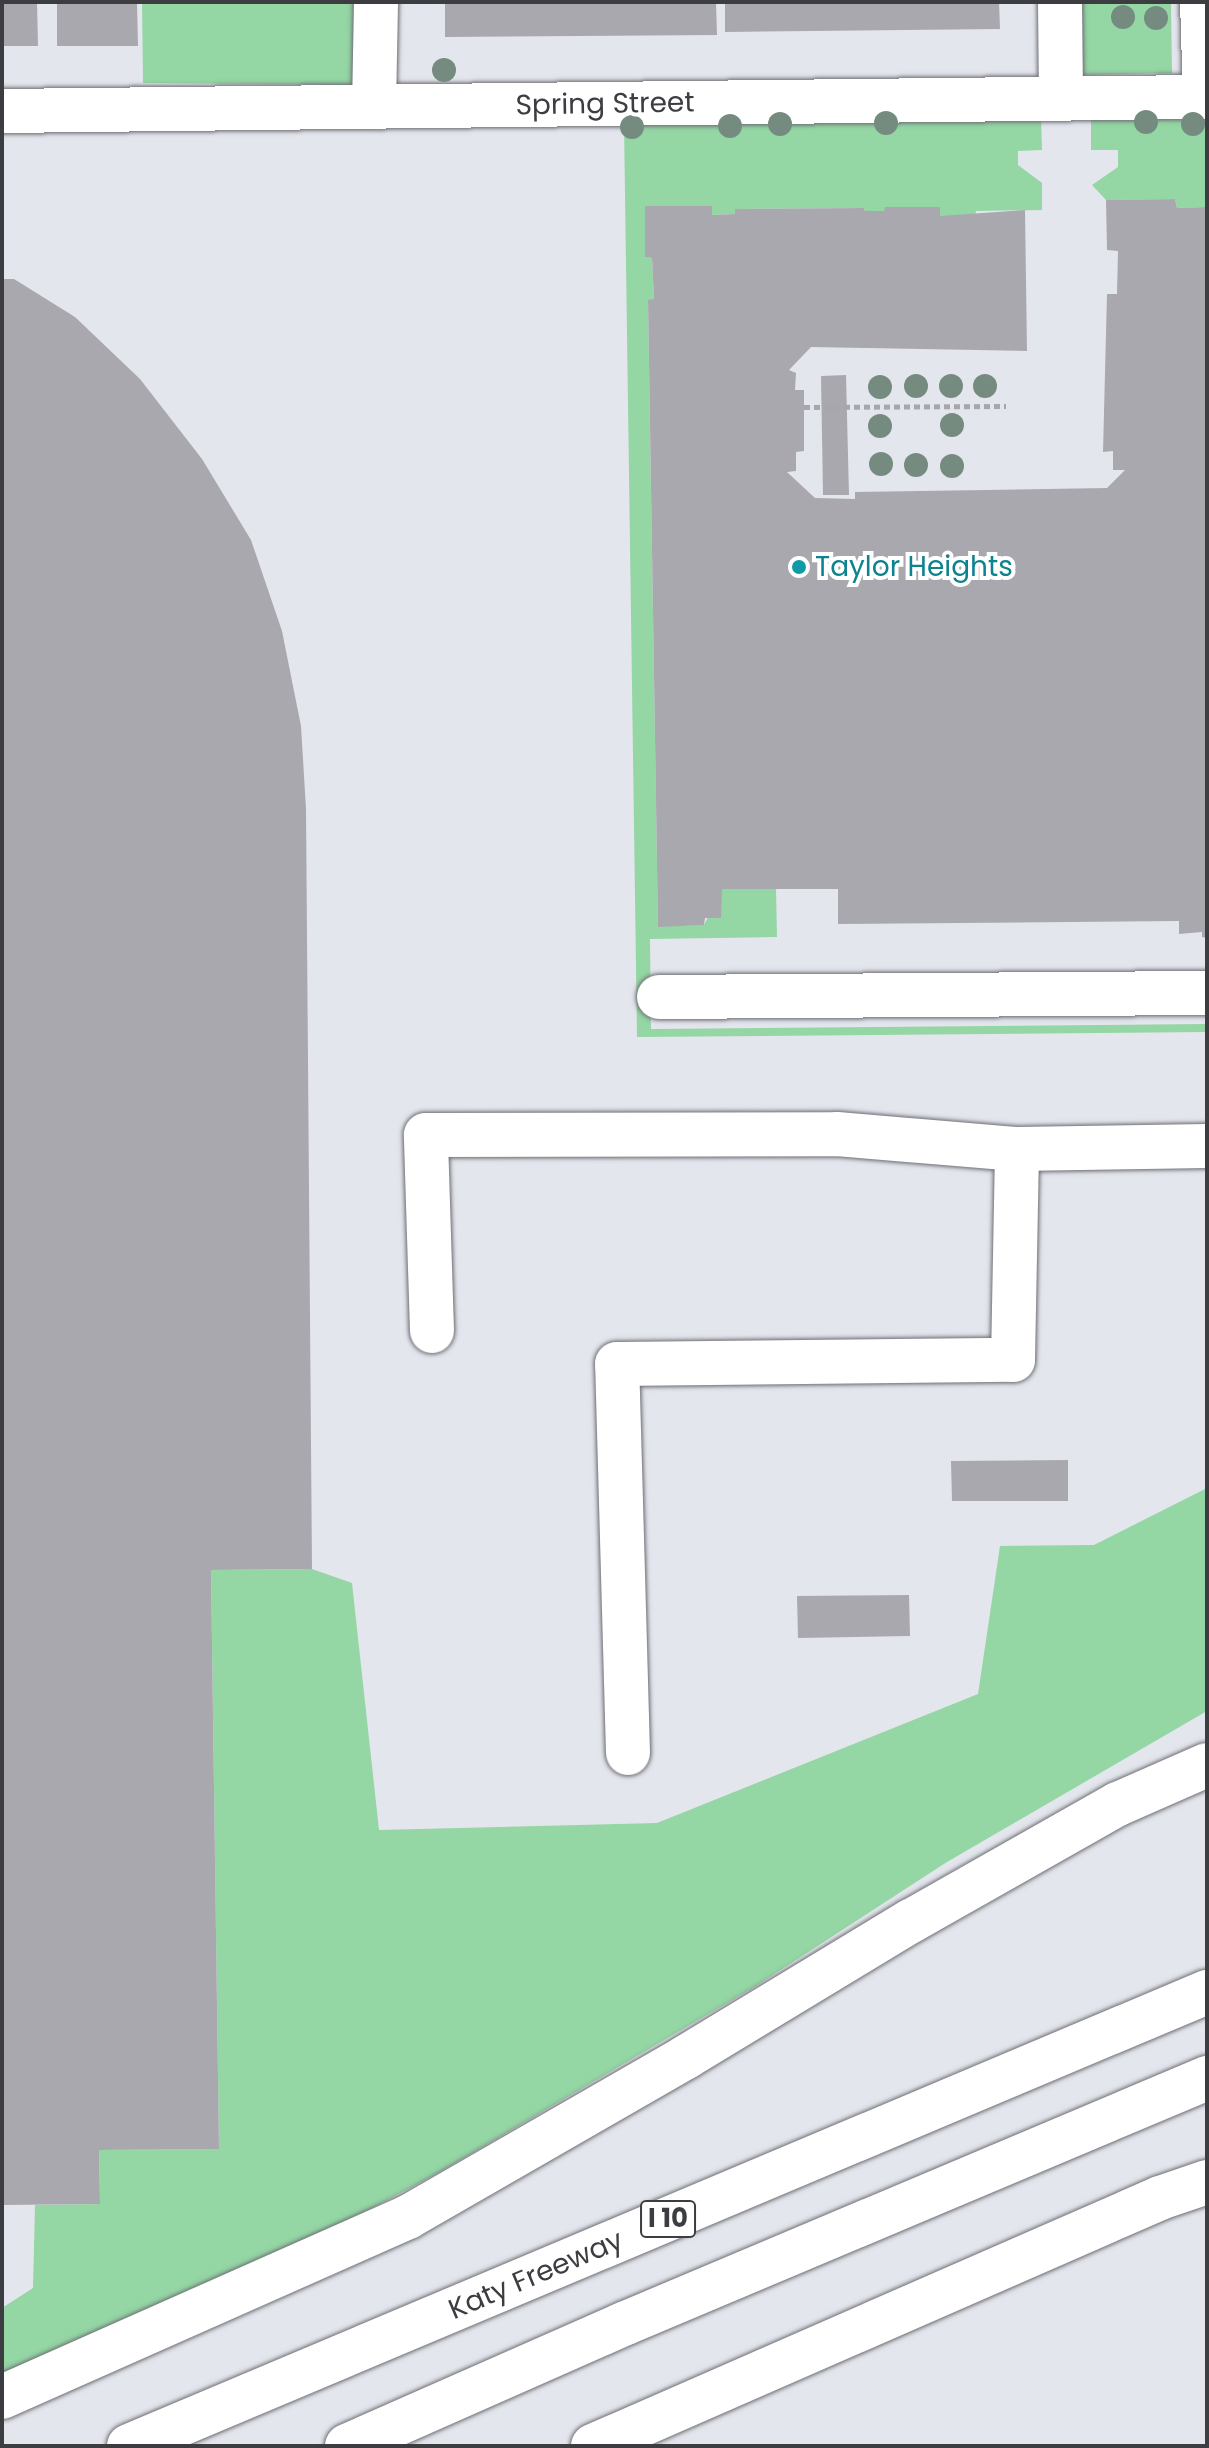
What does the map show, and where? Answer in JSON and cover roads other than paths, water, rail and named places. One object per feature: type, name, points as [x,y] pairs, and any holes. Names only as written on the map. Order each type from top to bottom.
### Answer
[{"type":"main road","points":[[374,107],[376,2]]},
{"type":"main road","points":[[1060,2],[1061,97]]},
{"type":"main road","points":[[1204,10],[1206,97]]},
{"type":"main road","name":"Spring Street","points":[[2,111],[1206,97]]},
{"type":"main road","points":[[659,997],[1207,993]]},
{"type":"main road","points":[[432,1331],[426,1135],[837,1134],[1017,1149],[1207,1146]]},
{"type":"main road","points":[[628,1753],[617,1364],[1013,1360],[1017,1149]]},
{"type":"main road","points":[[2,2397],[408,2217],[686,2057],[911,1921],[1118,1804],[1207,1765]]},
{"type":"main road","name":"Katy Freeway","points":[[129,2446],[1207,1992]]},
{"type":"main road","points":[[347,2446],[626,2323],[1207,2078]]},
{"type":"main road","points":[[593,2446],[1160,2198],[1207,2182]]},
{"type":"place","name":"Taylor Heights","points":[[799,567]]}]
